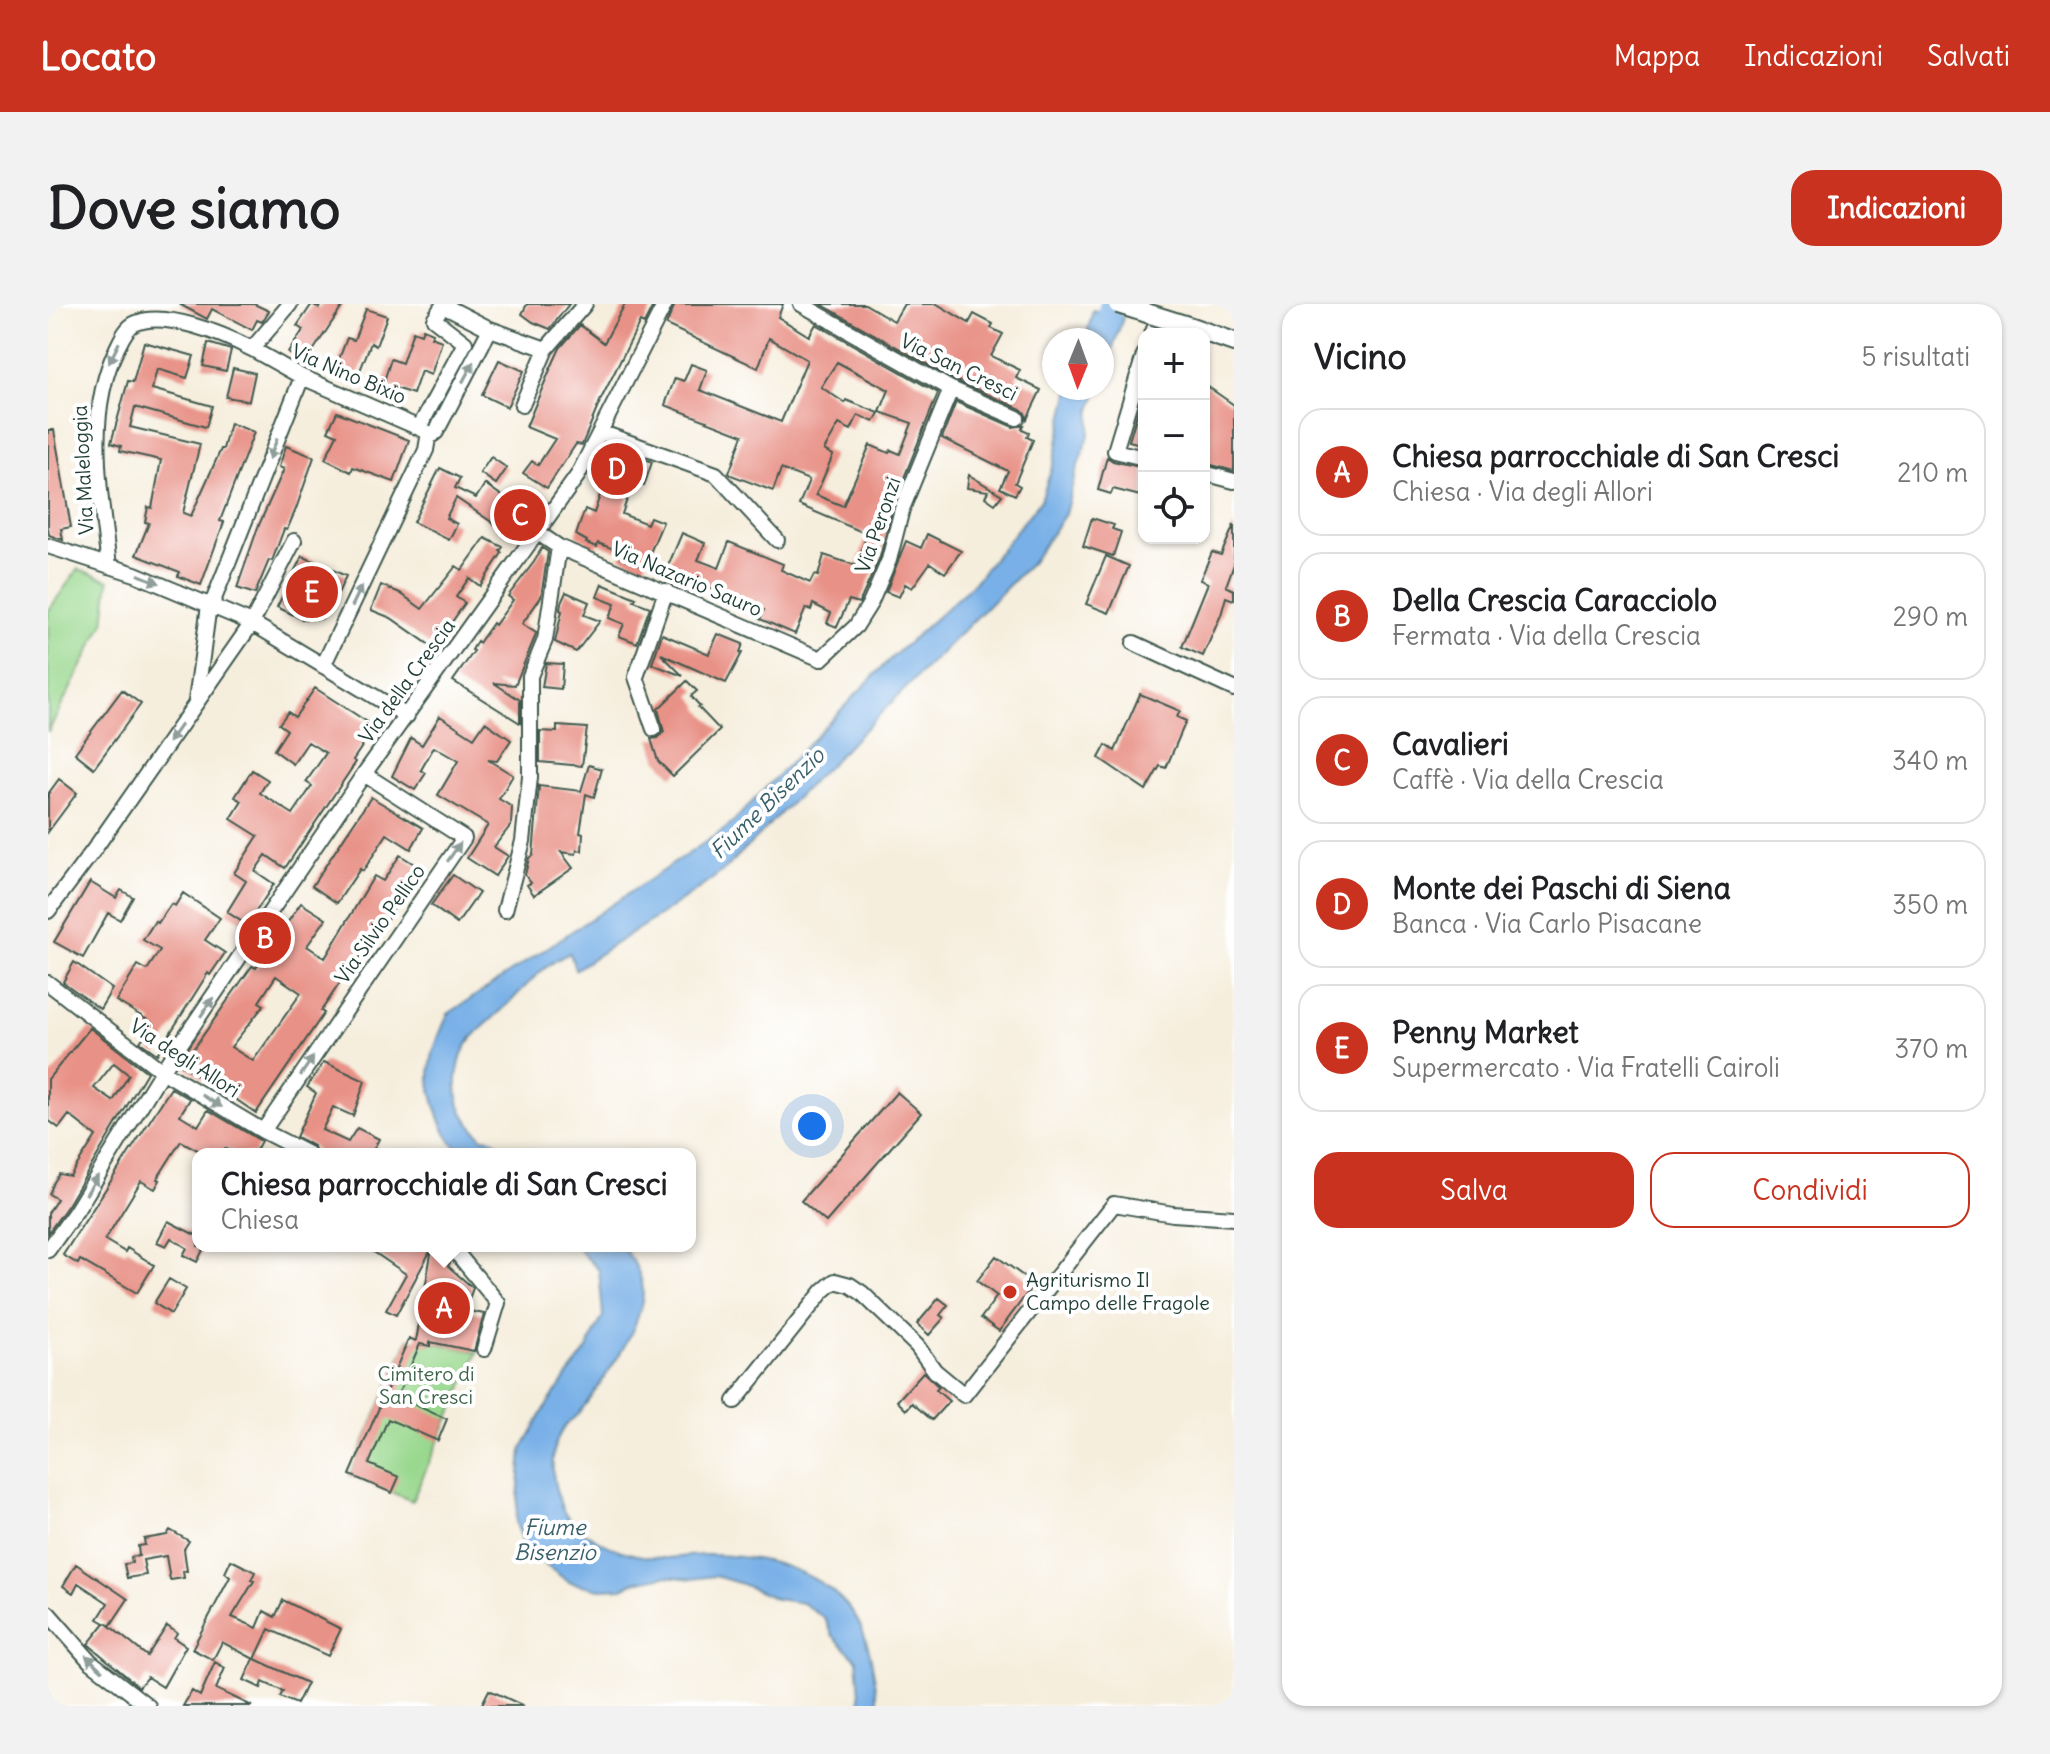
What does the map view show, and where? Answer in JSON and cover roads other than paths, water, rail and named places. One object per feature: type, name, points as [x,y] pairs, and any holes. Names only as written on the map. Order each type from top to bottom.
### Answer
[{"type":"main road","points":[[1118,304],[1234,342]]},
{"type":"street","points":[[252,349],[290,304]]},
{"type":"street","points":[[522,405],[546,349],[585,304]]},
{"type":"street","name":"Via della Crescia","points":[[48,1250],[76,1211],[162,1071],[364,774],[578,475],[665,304]]},
{"type":"street","name":"Via San Cresci","points":[[801,304],[951,389],[1017,418]]},
{"type":"street","points":[[323,666],[370,560],[426,450],[424,432],[465,343],[434,319],[443,305],[490,329],[546,349]]},
{"type":"street","name":"Via Maleloggia","points":[[109,566],[102,500],[98,406],[108,365],[121,340],[131,325],[146,320],[170,321],[217,333],[252,349]]},
{"type":"street","points":[[424,432],[436,432],[490,329]]},
{"type":"street","name":"Via Nino Bixio","points":[[252,349],[302,377],[424,432]]},
{"type":"street","points":[[1138,375],[1115,451],[1138,457]]},
{"type":"street","points":[[196,703],[209,605],[302,377]]},
{"type":"street","name":"Via Peronzi","points":[[821,659],[856,626],[871,602],[889,560],[902,509],[951,389]]},
{"type":"street","points":[[600,432],[716,474],[777,540]]},
{"type":"street","points":[[1210,475],[1234,481]]},
{"type":"street","name":"Via Nazario Sauro","points":[[538,533],[559,547],[821,659]]},
{"type":"street","points":[[48,911],[252,623],[294,541]]},
{"type":"street","points":[[48,546],[150,580],[252,623],[407,716]]},
{"type":"street","points":[[505,910],[523,841],[530,777],[530,676],[545,640],[559,547]]},
{"type":"street","points":[[654,729],[636,677],[666,591]]},
{"type":"street","points":[[1134,643],[1234,689]]},
{"type":"street","name":"Via Silvio Pellico","points":[[263,1131],[464,838],[364,774]]},
{"type":"street","name":"Via degli Allori","points":[[48,983],[162,1071],[296,1148]]},
{"type":"street","points":[[735,1401],[823,1291],[835,1281],[850,1285],[871,1301],[917,1346],[935,1371],[964,1395],[1114,1204],[1173,1214],[1234,1218]]},
{"type":"street","points":[[456,1252],[498,1303],[484,1349]]},
{"type":"street","points":[[48,1613],[90,1661],[148,1706]]},
{"type":"water","points":[[1093,310],[1123,318],[1114,345],[1114,328],[1088,328]]},
{"type":"water","name":"Fiume Bisenzio","points":[[1067,400],[1095,400],[1089,435],[1065,514],[1032,562],[725,869],[575,970],[570,953],[554,962],[470,1041],[465,1047],[457,1077],[460,1105],[483,1138],[492,1139],[504,1148],[487,1148],[484,1145],[484,1148],[457,1148],[445,1131],[430,1084],[434,1051],[448,1014],[728,827],[888,661],[972,585],[1041,500],[1053,464]]},
{"type":"water","name":"Fiume Bisenzio","points":[[581,1252],[626,1252],[639,1272],[642,1298],[639,1315],[622,1350],[600,1385],[565,1427],[556,1444],[554,1477],[564,1513],[598,1541],[636,1555],[663,1558],[706,1555],[767,1561],[824,1585],[853,1613],[864,1634],[879,1706],[861,1706],[857,1660],[833,1636],[825,1619],[803,1603],[776,1599],[715,1576],[692,1579],[666,1576],[634,1582],[623,1588],[600,1589],[569,1582],[541,1562],[522,1542],[516,1523],[522,1449],[548,1403],[587,1349],[603,1316],[599,1270]]},
{"type":"waterway","name":"Fiume Bisenzio","points":[[1105,328],[1112,304]]},
{"type":"place","name":"Monte dei Paschi di Siena","points":[[617,469]]},
{"type":"place","name":"Cavalieri","points":[[520,515]]},
{"type":"place","name":"Penny Market","points":[[312,592]]},
{"type":"place","name":"Della Crescia Caracciolo","points":[[265,938]]},
{"type":"place","name":"Agriturismo Il Campo delle Fragole","points":[[1010,1292]]},
{"type":"place","name":"Chiesa parrocchiale di San Cresci","points":[[444,1308]]},
{"type":"park label","name":"Cimitero di San Cresci","points":[[426,1386]]}]
